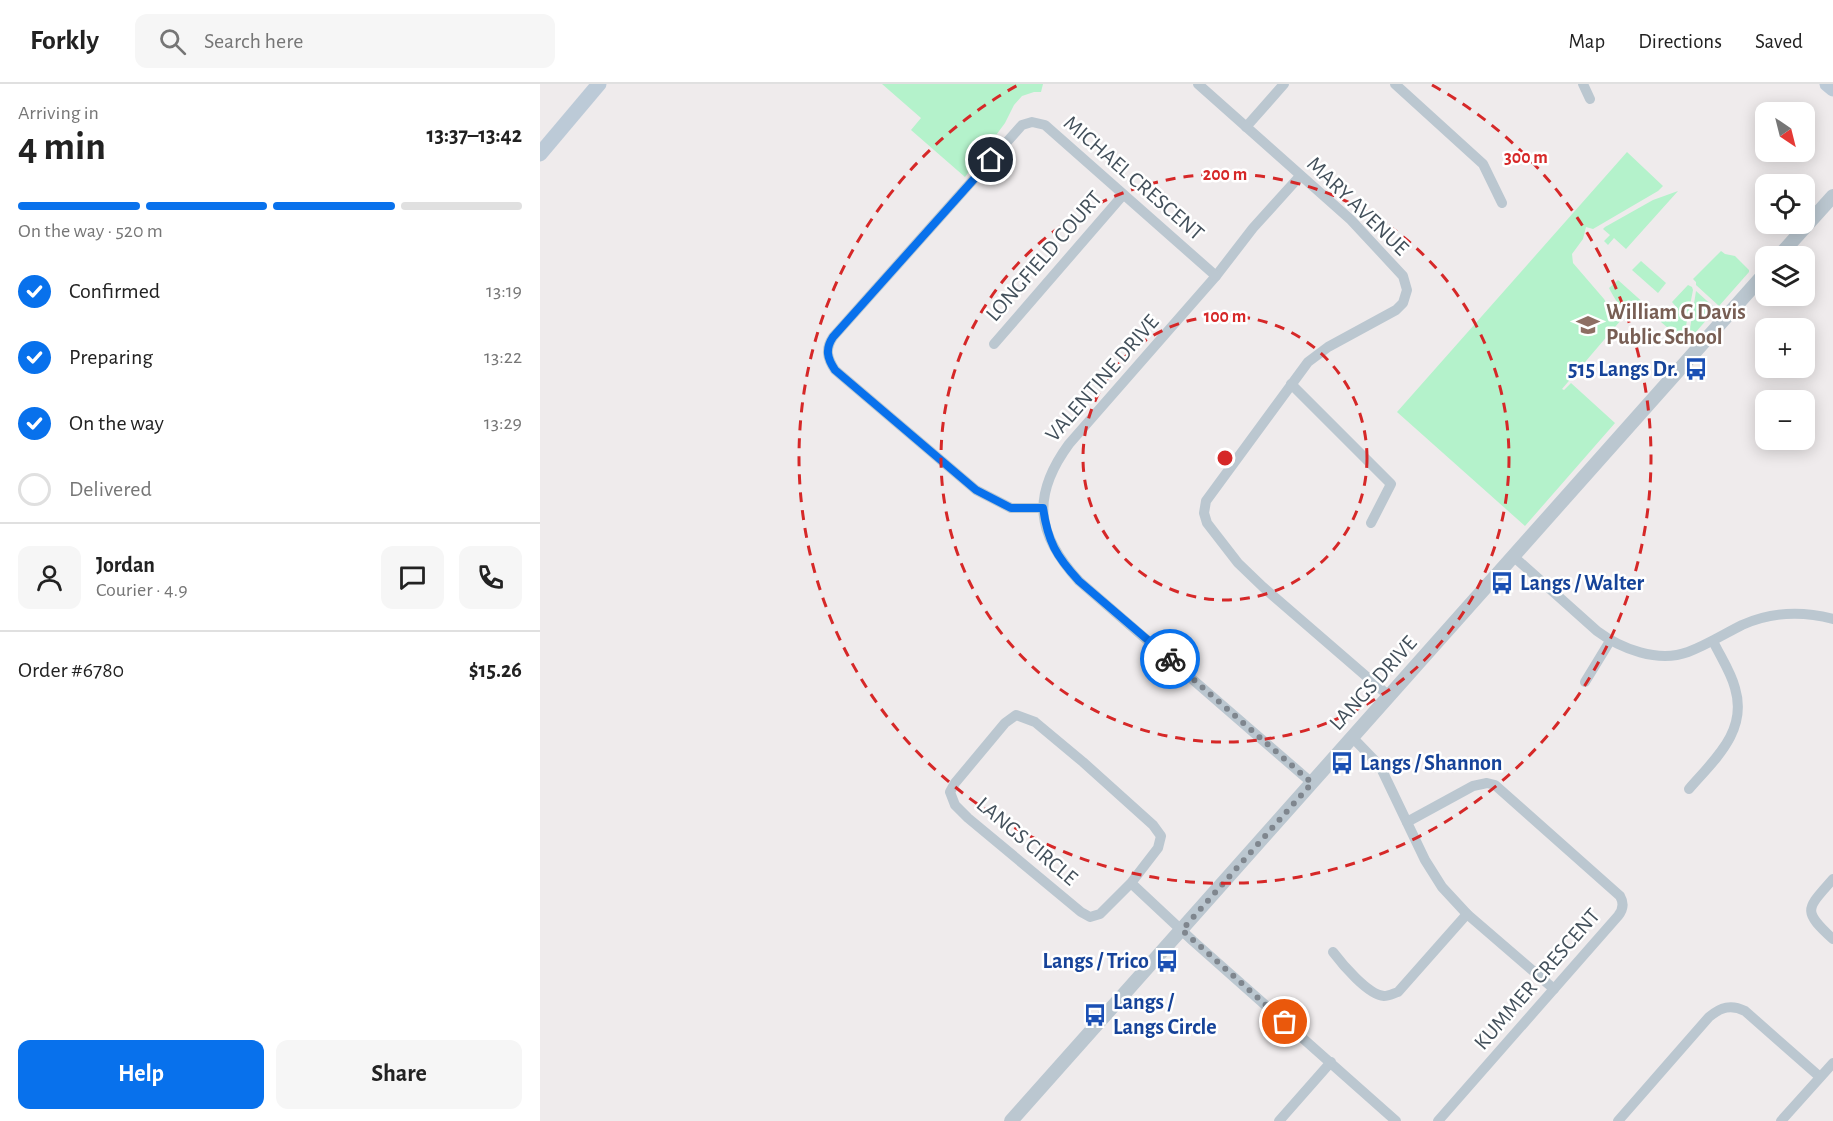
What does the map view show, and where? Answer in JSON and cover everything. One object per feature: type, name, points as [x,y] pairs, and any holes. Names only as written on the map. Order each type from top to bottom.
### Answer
[{"type":"main road","points":[[540,154],[599,84]]},
{"type":"main road","points":[[1827,84],[1833,89]]},
{"type":"street","name":"MARY AVENUE","points":[[1198,84],[1351,220],[1403,276],[1407,290],[1403,303],[1396,310],[1328,347],[1308,362],[1206,501],[1204,513],[1207,523],[1238,563],[1389,696]]},
{"type":"street","points":[[1246,127],[1284,84]]},
{"type":"street","points":[[1395,84],[1483,164],[1502,203]]},
{"type":"street","points":[[1583,84],[1590,99]]},
{"type":"street","name":"MICHAEL CRESCENT","points":[[1043,508],[1011,508],[976,490],[835,370],[827,354],[828,344],[1022,125],[1032,122],[1044,125],[1216,276]]},
{"type":"street","name":"VALENTINE DRIVE","points":[[1300,176],[1069,444],[1051,472],[1045,490],[1043,508],[1046,527],[1053,547],[1066,567],[1079,581],[1312,783]]},
{"type":"street","name":"LONGFIELD COURT","points":[[994,344],[1123,195]]},
{"type":"street","points":[[1788,246],[1833,196]]},
{"type":"street","name":"LANGS DRIVE","points":[[1011,1121],[1755,284]]},
{"type":"street","points":[[1291,384],[1390,484],[1371,523]]},
{"type":"street","points":[[1513,556],[1597,632],[1628,649],[1649,654],[1685,653],[1742,625],[1773,616],[1803,614],[1833,619]]},
{"type":"street","points":[[1586,682],[1610,641]]},
{"type":"street","points":[[1689,789],[1733,734],[1739,710],[1735,687],[1713,641]]},
{"type":"street","name":"LANGS CIRCLE","points":[[1016,716],[1035,722],[1153,825],[1161,836],[1158,849],[1131,883],[1100,914],[1090,917],[1081,912],[955,805],[950,792],[955,783],[1005,723],[1016,716]]},
{"type":"street","points":[[1352,737],[1380,766],[1432,873],[1442,886],[1467,914],[1554,989]]},
{"type":"street","name":"KUMMER CRESCENT","points":[[1407,822],[1473,786],[1495,784],[1620,896],[1622,908],[1618,916],[1438,1121]]},
{"type":"street","points":[[1833,879],[1810,909],[1811,917],[1833,939]]},
{"type":"street","points":[[1131,883],[1396,1121]]},
{"type":"street","points":[[1333,952],[1344,967],[1375,993],[1385,996],[1398,992],[1467,914]]},
{"type":"street","points":[[1618,1121],[1709,1017],[1731,1006],[1745,1011],[1820,1077]]},
{"type":"street","points":[[1279,1121],[1330,1062]]},
{"type":"street","points":[[1781,1121],[1833,1062]]},
{"type":"green space","points":[[882,84],[1043,84],[1041,92],[1022,96],[1014,105],[1005,123],[965,177],[911,130],[921,118]]},
{"type":"green space","points":[[1627,152],[1663,186],[1593,229],[1586,227],[1583,239],[1572,254],[1573,263],[1604,299],[1612,313],[1621,320],[1562,389],[1564,390],[1571,383],[1615,423],[1525,526],[1397,412]]},
{"type":"green space","points":[[1678,191],[1626,249],[1614,238],[1608,245],[1604,241],[1610,235],[1603,229],[1605,227],[1653,200]]},
{"type":"green space","points":[[1721,251],[1735,256],[1749,272],[1719,306],[1696,285],[1693,279]]},
{"type":"green space","points":[[1641,261],[1666,283],[1658,293],[1632,270]]},
{"type":"green space","points":[[1618,280],[1656,314],[1653,318],[1637,316],[1621,307],[1609,288]]},
{"type":"green space","points":[[1688,285],[1693,290],[1683,341],[1661,322],[1659,317],[1663,313],[1670,318],[1678,309],[1672,302]]},
{"type":"green space","points":[[1696,291],[1716,309],[1688,341]]},
{"type":"way so far","points":[[1170,659],[1312,783],[1182,930],[1285,1022]]},
{"type":"place","name":"William G Davis Public School","points":[[1588,325]]},
{"type":"place","name":"515 Langs Dr.","points":[[1696,369]]},
{"type":"place","name":"Langs / Walter","points":[[1502,583]]},
{"type":"place","name":"Langs / Shannon","points":[[1342,763]]},
{"type":"place","name":"Langs / Trico","points":[[1167,961]]},
{"type":"place","name":"Langs / Langs Circle","points":[[1095,1015]]},
{"type":"route","points":[[991,160],[833,337],[828,344],[827,354],[835,370],[976,490],[1011,508],[1043,508],[1046,527],[1053,547],[1066,567],[1079,581],[1170,659]]}]
